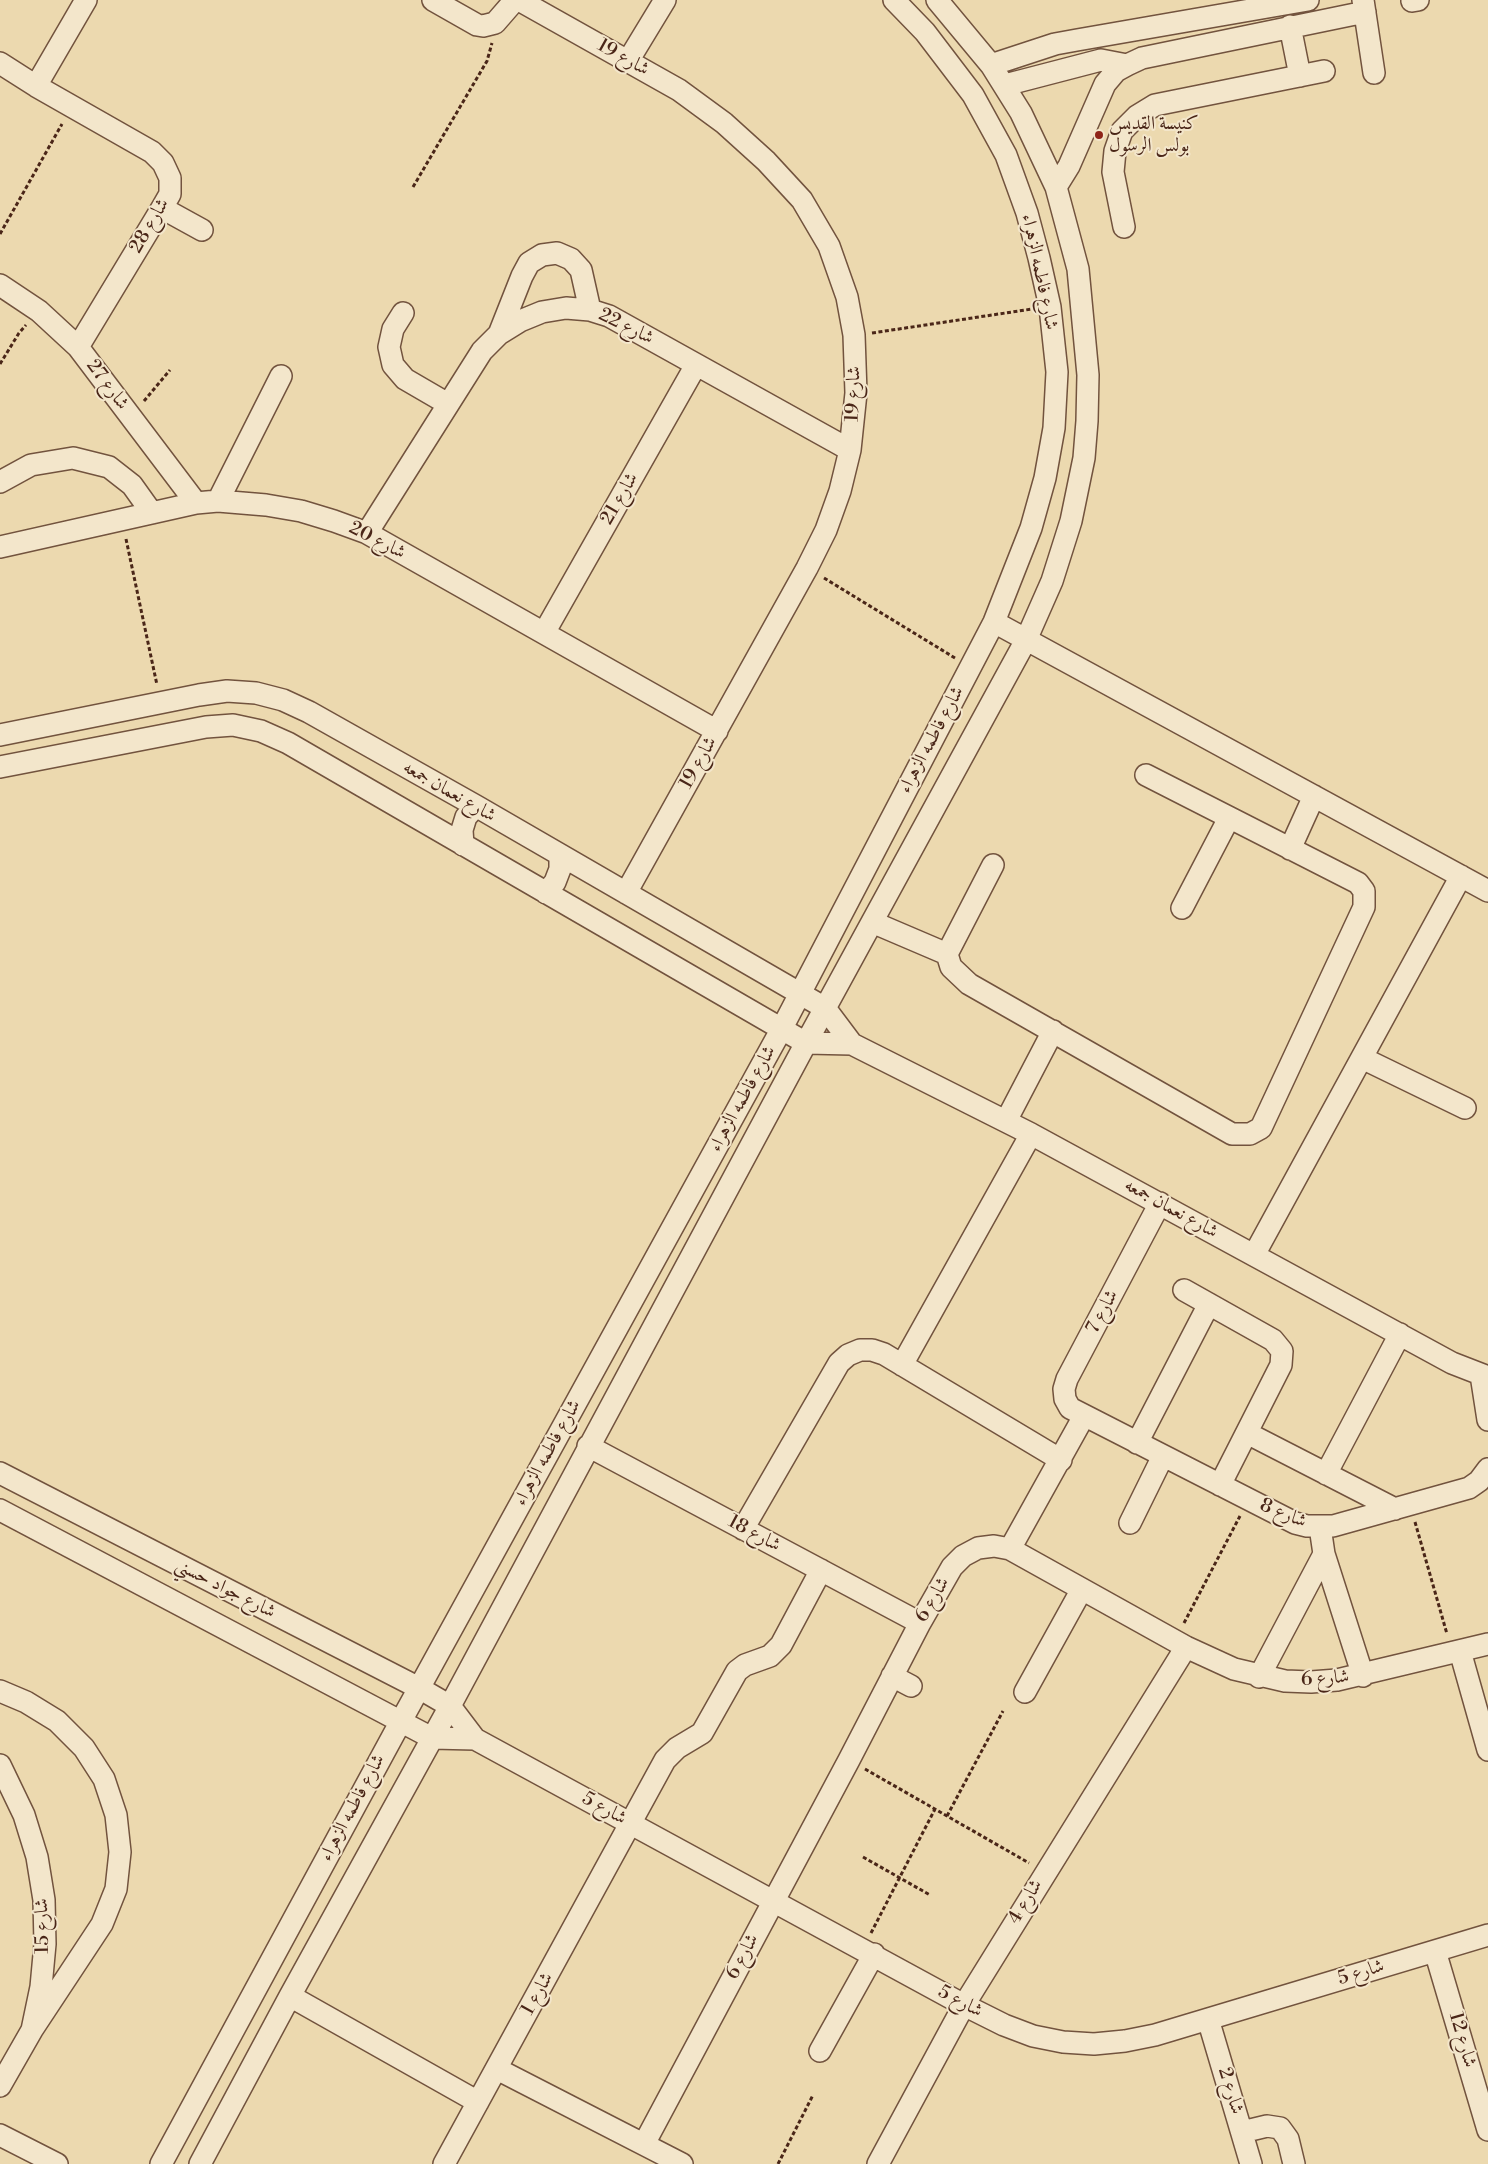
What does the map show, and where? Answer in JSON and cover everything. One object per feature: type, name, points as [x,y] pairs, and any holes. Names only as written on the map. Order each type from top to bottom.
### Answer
[{"type":"street","points":[[36,86],[86,0]]},
{"type":"street","points":[[433,0],[477,25],[483,26],[495,23],[515,0]]},
{"type":"street","name":"شارع 19","points":[[519,0],[679,90],[724,123],[766,161],[802,200],[830,246],[847,297],[854,335],[856,393],[850,450],[840,491],[826,530],[807,568],[626,893]]},
{"type":"street","points":[[628,61],[665,0]]},
{"type":"street","name":"شارع فاطمه الزهراء","points":[[161,2164],[419,1688],[781,1030],[994,622],[1031,528],[1045,478],[1054,428],[1057,372],[1050,307],[1028,213],[1006,155],[973,95],[924,32],[894,0]]},
{"type":"street","name":"شارع فاطمه الزهراء","points":[[200,2164],[450,1706],[588,1446],[1026,640],[1052,581],[1071,521],[1084,458],[1088,375],[1078,269],[1056,187],[1037,144],[1005,85],[991,65],[936,0]]},
{"type":"street","points":[[991,65],[1055,44],[1308,0]]},
{"type":"street","points":[[1056,187],[1069,166],[1098,95],[1105,84],[1116,71],[1142,58],[1290,26],[1364,6],[1374,72]]},
{"type":"street","points":[[1290,26],[1300,76]]},
{"type":"street","points":[[1005,85],[1101,60],[1127,65]]},
{"type":"street","name":"شارع 28","points":[[0,63],[36,86],[152,152],[164,163],[170,178],[170,194],[78,347]]},
{"type":"street","points":[[1124,227],[1113,172],[1114,151],[1122,131],[1136,116],[1155,106],[1324,70]]},
{"type":"street","points":[[162,208],[202,230]]},
{"type":"street","points":[[499,334],[529,263],[542,255],[557,253],[571,259],[580,270],[590,310]]},
{"type":"street","name":"شارع 27","points":[[0,285],[39,311],[78,347],[196,503]]},
{"type":"street","name":"شارع 22","points":[[367,533],[482,351],[499,334],[520,321],[542,312],[566,308],[590,310],[609,316],[850,450]]},
{"type":"street","points":[[403,313],[393,329],[389,347],[393,365],[405,379],[448,404]]},
{"type":"street","name":"شارع 21","points":[[544,634],[696,365]]},
{"type":"street","points":[[218,501],[280,376]]},
{"type":"street","points":[[0,482],[31,465],[73,458],[109,467],[132,485],[152,512]]},
{"type":"street","name":"شارع 20","points":[[0,547],[196,503],[218,501],[266,505],[300,511],[367,533],[717,731]]},
{"type":"street","points":[[994,622],[1488,891]]},
{"type":"street","name":"شارع نعمان جمعه","points":[[0,735],[160,702],[227,691],[256,693],[283,700],[309,712],[476,806],[825,1008],[852,1044]]},
{"type":"street","name":"شارع نعمان جمعه","points":[[0,767],[206,727],[234,725],[261,731],[288,743],[806,1044],[852,1044],[1031,1134],[1452,1363],[1485,1376]]},
{"type":"street","points":[[993,866],[947,954],[951,967],[970,984],[1232,1134],[1250,1134],[1261,1128],[1364,907],[1364,891],[1358,883],[1146,775]]},
{"type":"street","points":[[1290,849],[1314,796]]},
{"type":"street","points":[[463,845],[462,830],[466,817],[476,806]]},
{"type":"street","points":[[1182,908],[1229,818]]},
{"type":"street","points":[[546,893],[555,882],[560,869],[560,855]]},
{"type":"street","points":[[1254,1255],[1461,876]]},
{"type":"street","points":[[872,922],[947,954]]},
{"type":"street","points":[[1006,1121],[1053,1030]]},
{"type":"street","points":[[1362,1058],[1465,1108]]},
{"type":"street","points":[[902,1365],[1031,1134]]},
{"type":"street","name":"شارع 7","points":[[1084,1416],[1070,1408],[1065,1399],[1064,1389],[1067,1379],[1160,1203]]},
{"type":"street","points":[[1184,1290],[1273,1340],[1282,1351],[1281,1365],[1220,1485]]},
{"type":"street","points":[[1137,1443],[1209,1304]]},
{"type":"street","points":[[1326,1474],[1400,1334]]},
{"type":"street","points":[[743,1528],[839,1363],[848,1355],[860,1350],[872,1350],[884,1354],[1061,1460]]},
{"type":"street","points":[[1485,1376],[1488,1420]]},
{"type":"street","points":[[1010,1549],[1084,1416]]},
{"type":"street","name":"شارع 8","points":[[1084,1416],[1295,1523],[1320,1528],[1469,1488],[1479,1481],[1488,1469]]},
{"type":"street","points":[[1247,1433],[1326,1474],[1402,1507]]},
{"type":"street","name":"شارع 18","points":[[588,1446],[920,1623]]},
{"type":"street","points":[[1130,1523],[1163,1456]]},
{"type":"street","name":"شارع جواد حسني","points":[[0,1473],[419,1688],[450,1706]]},
{"type":"street","name":"شارع جواد حسني","points":[[0,1510],[432,1738]]},
{"type":"street","points":[[1320,1528],[1324,1554],[1363,1676]]},
{"type":"street","name":"شارع 6","points":[[644,2144],[920,1623],[952,1567],[963,1556],[978,1548],[994,1546],[1010,1549],[1180,1644],[1234,1670],[1259,1677],[1311,1682],[1363,1676],[1488,1644]]},
{"type":"street","points":[[1259,1677],[1324,1554]]},
{"type":"street","name":"شارع 1","points":[[444,2164],[632,1824],[665,1760],[677,1748],[702,1733],[737,1670],[770,1656],[781,1645],[821,1570]]},
{"type":"street","points":[[1025,1692],[1082,1589]]},
{"type":"street","name":"شارع 4","points":[[878,2164],[964,2004],[1045,1872],[1180,1644]]},
{"type":"street","points":[[1456,1652],[1488,1750]]},
{"type":"street","points":[[892,1676],[911,1686]]},
{"type":"street","points":[[0,1691],[26,1702],[58,1721],[84,1748],[104,1779],[116,1815],[120,1852],[116,1889],[102,1924],[32,2030]]},
{"type":"street","name":"شارع 5","points":[[450,1706],[475,1738],[964,2004],[1004,2025],[1032,2036],[1063,2042],[1094,2044],[1124,2042],[1208,2019],[1488,1935]]},
{"type":"street","name":"شارع 5","points":[[432,1738],[475,1738]]},
{"type":"street","name":"شارع 15","points":[[0,1765],[24,1815],[37,1857],[44,1900],[45,1953],[41,1988],[32,2030],[0,2086]]},
{"type":"street","name":"شارع 12","points":[[1436,1950],[1488,2130]]},
{"type":"street","points":[[820,2051],[868,1952]]},
{"type":"street","points":[[290,1996],[478,2102]]},
{"type":"street","name":"شارع 2","points":[[1208,2019],[1250,2164]]},
{"type":"street","points":[[497,2069],[682,2164]]},
{"type":"street","points":[[1242,2132],[1267,2126],[1280,2128],[1288,2139],[1294,2164]]},
{"type":"street","points":[[0,2135],[57,2164]]},
{"type":"path","points":[[413,187],[487,61],[495,23]]},
{"type":"path","points":[[0,234],[72,106]]},
{"type":"path","points":[[854,335],[1050,307]]},
{"type":"path","points":[[0,364],[19,333],[39,311]]},
{"type":"path","points":[[131,417],[170,370]]},
{"type":"path","points":[[122,520],[160,702]]},
{"type":"path","points":[[807,568],[971,667]]},
{"type":"path","points":[[1180,1644],[1248,1500]]},
{"type":"path","points":[[1402,1507],[1456,1652]]},
{"type":"path","points":[[948,1816],[1002,1712]]},
{"type":"path","points":[[849,1760],[1045,1872]]},
{"type":"path","points":[[868,1952],[900,1878],[935,1809]]},
{"type":"path","points":[[863,1857],[930,1895]]},
{"type":"path","points":[[778,2164],[814,2095]]},
{"type":"place","name":"كنيسة القديس بولس الرسول","points":[[1099,135]]}]
